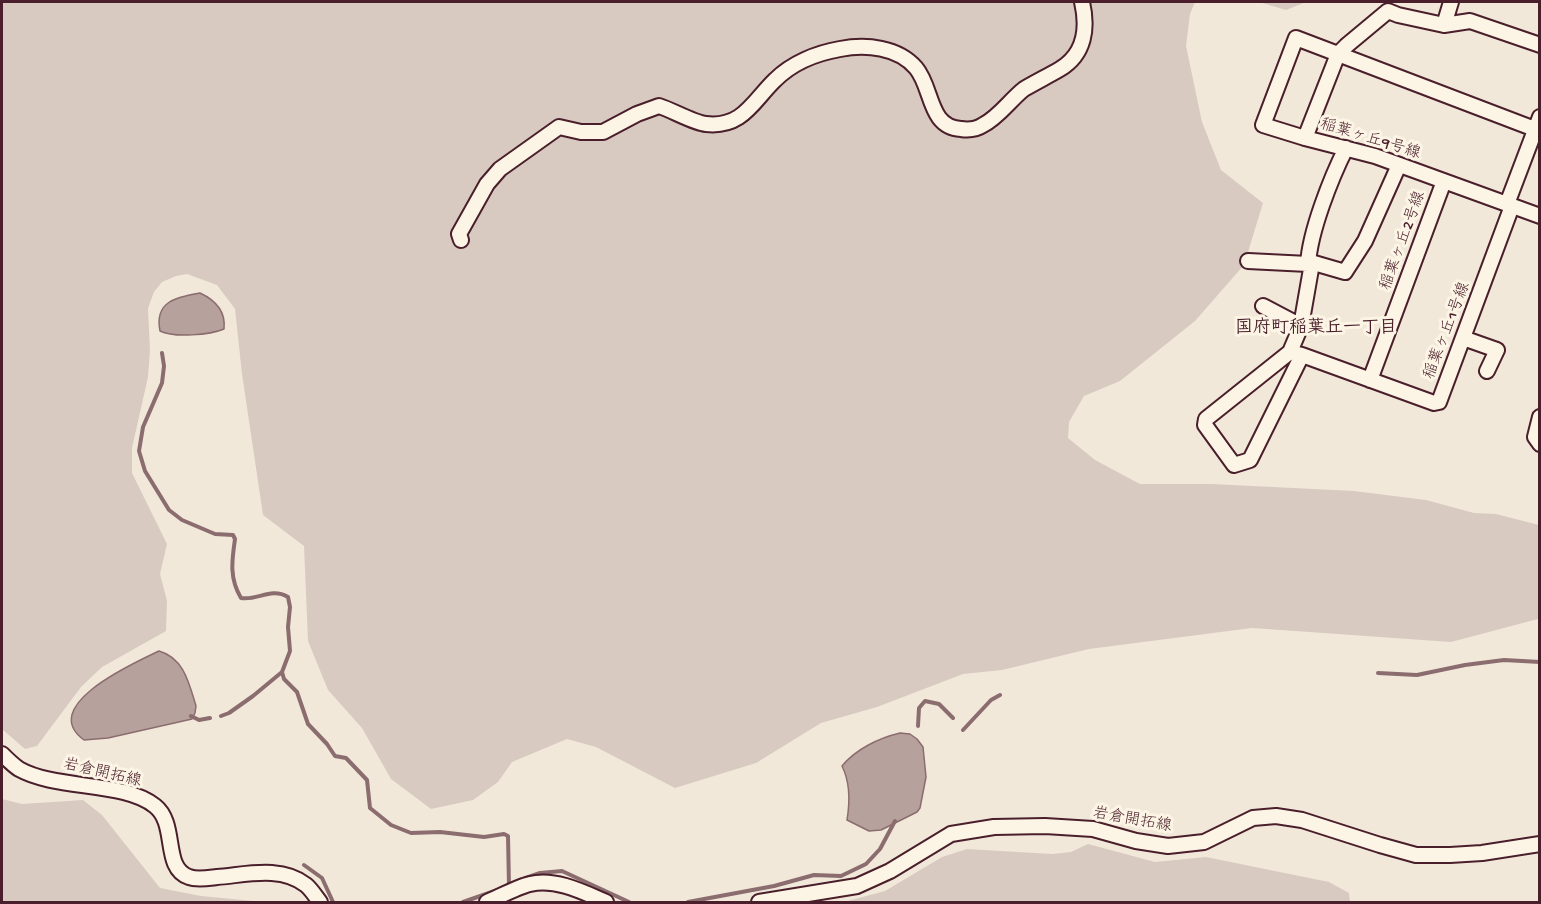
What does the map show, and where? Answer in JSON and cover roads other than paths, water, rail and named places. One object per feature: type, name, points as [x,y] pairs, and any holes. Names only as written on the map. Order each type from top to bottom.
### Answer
[{"type":"street","points":[[461,240],[459,234],[487,184],[500,169],[559,127],[581,132],[603,132],[637,114],[659,106],[703,124],[718,124],[742,116],[775,80],[799,62],[840,49],[874,47],[899,54],[921,75],[932,106],[941,122],[956,129],[969,130],[983,126],[1023,90],[1070,63],[1079,51],[1084,36],[1086,19],[1082,2]]},
{"type":"street","points":[[1444,25],[1451,2]]},
{"type":"street","points":[[1338,54],[1389,11],[1444,25],[1470,21],[1539,45]]},
{"type":"street","points":[[1305,138],[1263,125],[1296,38],[1538,126]]},
{"type":"street","name":"稲葉ヶ丘9号線","points":[[1338,54],[1305,138],[1399,165],[1539,216]]},
{"type":"street","name":"稲葉ヶ丘1号線","points":[[1296,354],[1434,403],[1439,402],[1538,126]]},
{"type":"street","points":[[1296,354],[1206,419],[1205,425],[1234,465],[1250,460],[1296,354],[1311,269],[1308,264],[1309,253],[1326,194],[1346,148]]},
{"type":"street","points":[[1248,261],[1300,265],[1314,263],[1345,272],[1365,241],[1399,165]]},
{"type":"street","name":"稲葉ヶ丘2号線","points":[[1370,380],[1444,181]]},
{"type":"street","points":[[1263,306],[1301,326]]},
{"type":"street","points":[[1463,338],[1499,344],[1488,371]]},
{"type":"street","points":[[1539,417],[1535,437],[1539,444]]},
{"type":"street","name":"岩倉開拓線","points":[[2,754],[19,769],[66,783],[118,792],[144,800],[156,807],[169,830],[174,862],[180,872],[191,878],[263,873],[283,874],[307,885],[320,903]]},
{"type":"street","name":"岩倉開拓線","points":[[759,903],[857,886],[890,871],[951,834],[994,826],[1092,829],[1136,841],[1168,846],[1204,842],[1253,818],[1276,816],[1302,820],[1416,855],[1482,853],[1539,844]]},
{"type":"street","points":[[487,903],[528,884],[544,882],[559,884],[606,903]]},
{"type":"waterway","points":[[162,353],[164,366],[162,383],[143,427],[139,451],[145,471],[169,510],[182,520],[215,534],[233,535],[235,539],[233,576],[241,598],[282,594],[288,597],[290,607],[288,627],[290,651],[282,672],[253,696],[221,716]]},
{"type":"waterway","points":[[1378,673],[1417,675],[1504,660],[1540,662]]},
{"type":"waterway","points":[[282,672],[284,679],[297,692],[308,724],[335,756],[346,758],[367,780],[370,808],[391,825],[411,833],[440,832],[484,837],[504,834],[508,836],[509,886],[463,902]]},
{"type":"waterway","points":[[963,730],[991,700],[1000,695]]},
{"type":"waterway","points":[[918,726],[919,708],[925,701],[939,704],[953,718]]},
{"type":"waterway","points":[[191,716],[199,720],[210,718]]},
{"type":"waterway","points":[[688,902],[774,886],[814,875],[841,876],[866,864],[880,849],[895,821]]},
{"type":"waterway","points":[[304,865],[322,878],[333,902]]},
{"type":"waterway","points":[[520,880],[540,873],[562,871],[629,902]]},
{"type":"district","name":"国府町稲葉丘一丁目","points":[[1316,329]]}]
